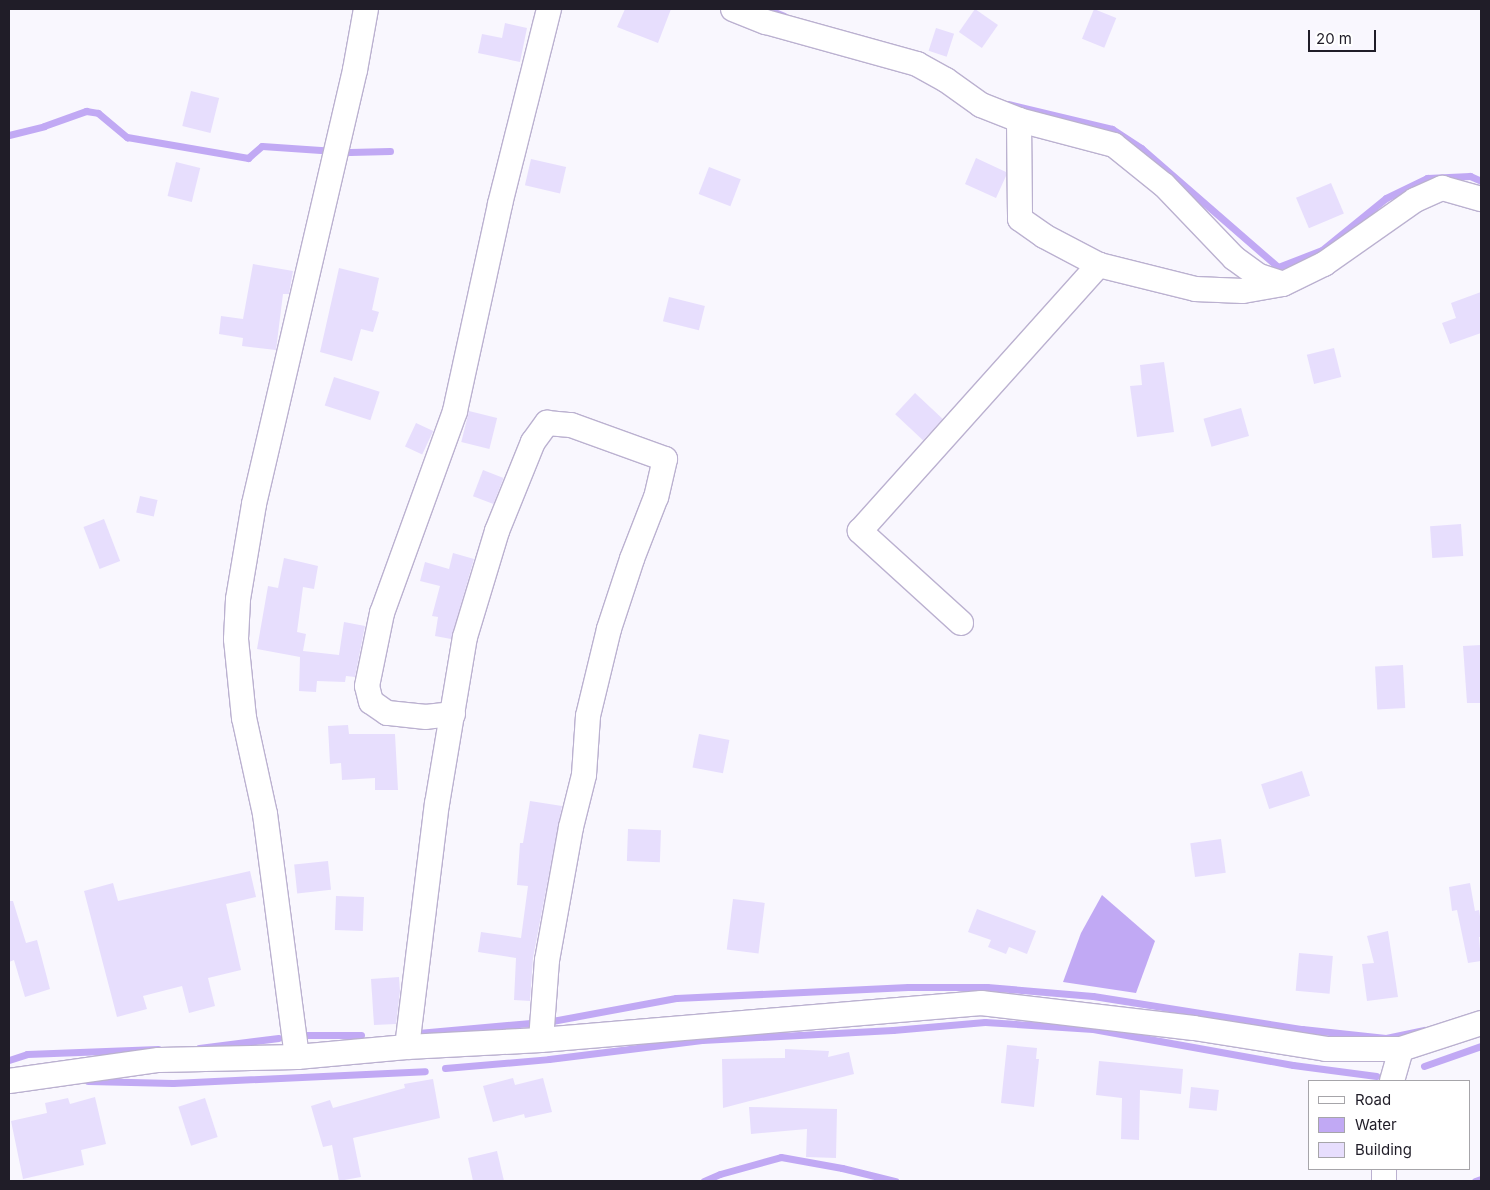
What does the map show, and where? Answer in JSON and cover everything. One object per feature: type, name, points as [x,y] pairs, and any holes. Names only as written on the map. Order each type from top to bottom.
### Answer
[{"type":"street","points":[[297,1057],[265,814],[244,718],[236,639],[238,599],[254,504],[353,79],[366,9]]},
{"type":"street","points":[[453,714],[426,717],[387,713],[371,702],[367,686],[382,613],[455,411],[500,204],[549,9]]},
{"type":"street","points":[[733,9],[766,22],[918,64],[946,80],[981,105],[1019,120],[1114,145],[1164,185],[1234,258],[1259,276],[1283,284]]},
{"type":"street","points":[[1019,120],[1020,219],[1044,236],[1099,265],[1195,289],[1243,291],[1283,284],[1324,264],[1422,197],[1442,188],[1481,199]]},
{"type":"street","points":[[961,623],[860,531],[1099,265]]},
{"type":"street","points":[[407,1047],[436,813],[465,637],[497,531],[533,442],[547,423],[571,425],[665,458],[656,497],[632,559],[609,628],[588,716],[584,775],[571,828],[547,960],[541,1040]]},
{"type":"street","points":[[9,1081],[159,1060],[297,1057],[407,1047],[541,1040],[982,1003],[1194,1028],[1326,1049],[1401,1049],[1481,1022]]},
{"type":"street","points":[[1392,1080],[1401,1049]]},
{"type":"water","points":[[1102,895],[1155,941],[1136,993],[1063,982],[1081,933]]},
{"type":"building","points":[[625,9],[671,9],[658,43],[617,27]]},
{"type":"building","points":[[975,9],[998,25],[982,48],[959,32]]},
{"type":"building","points":[[1094,9],[1116,18],[1104,48],[1082,39]]},
{"type":"building","points":[[505,23],[527,28],[520,62],[478,53],[482,34],[502,38]]},
{"type":"building","points":[[936,28],[954,34],[947,57],[929,51]]},
{"type":"building","points":[[191,91],[219,98],[210,133],[182,126]]},
{"type":"building","points":[[976,158],[1006,172],[996,198],[965,184]]},
{"type":"building","points":[[531,159],[566,167],[560,193],[525,185]]},
{"type":"building","points":[[176,162],[200,168],[192,202],[168,196]]},
{"type":"building","points":[[709,167],[741,179],[730,206],[699,194]]},
{"type":"building","points":[[1331,183],[1344,213],[1309,228],[1296,198]]},
{"type":"building","points":[[253,264],[293,271],[289,294],[283,294],[276,350],[242,346],[243,338],[219,334],[221,316],[243,319]]},
{"type":"building","points":[[339,268],[379,278],[372,310],[379,312],[373,332],[361,329],[352,361],[320,352]]},
{"type":"building","points":[[1481,292],[1481,333],[1450,344],[1442,323],[1456,318],[1451,303]]},
{"type":"building","points":[[669,297],[705,306],[699,330],[663,321]]},
{"type":"building","points":[[1334,348],[1341,377],[1314,384],[1307,355]]},
{"type":"building","points":[[1164,362],[1174,432],[1137,437],[1130,386],[1142,385],[1140,365]]},
{"type":"building","points":[[334,377],[380,392],[370,420],[325,406]]},
{"type":"building","points":[[915,393],[943,419],[923,440],[895,414]]},
{"type":"building","points":[[1241,408],[1249,436],[1212,447],[1204,419]]},
{"type":"building","points":[[469,411],[497,418],[489,449],[461,442]]},
{"type":"building","points":[[416,423],[433,431],[422,455],[405,447]]},
{"type":"building","points":[[483,470],[504,478],[494,504],[473,496]]},
{"type":"building","points":[[140,496],[158,500],[154,517],[136,513]]},
{"type":"building","points":[[104,519],[120,561],[100,569],[83,527]]},
{"type":"building","points":[[1461,524],[1463,556],[1432,558],[1430,526]]},
{"type":"building","points":[[453,553],[474,559],[451,639],[435,636],[438,617],[432,616],[440,586],[420,581],[425,562],[449,569]]},
{"type":"building","points":[[284,558],[318,566],[314,589],[303,587],[297,632],[306,634],[303,651],[339,655],[344,622],[365,626],[355,677],[346,676],[345,682],[317,681],[316,692],[299,691],[300,657],[257,649],[268,586],[278,588]]},
{"type":"building","points":[[1481,645],[1481,703],[1467,703],[1463,646]]},
{"type":"building","points":[[1403,665],[1405,708],[1377,709],[1375,666]]},
{"type":"building","points":[[348,725],[349,734],[395,734],[398,790],[375,790],[375,778],[342,780],[341,763],[330,764],[328,726]]},
{"type":"building","points":[[699,734],[729,740],[723,773],[693,767]]},
{"type":"building","points":[[1302,771],[1310,796],[1269,809],[1261,784]]},
{"type":"building","points":[[530,801],[562,806],[533,958],[530,1001],[514,1000],[516,958],[478,952],[481,932],[521,938],[528,886],[517,885],[520,843],[523,843]]},
{"type":"building","points":[[628,829],[661,830],[660,862],[627,861]]},
{"type":"building","points":[[1221,839],[1226,873],[1195,877],[1190,843]]},
{"type":"building","points":[[328,861],[331,890],[297,893],[294,865]]},
{"type":"building","points":[[250,871],[256,897],[226,904],[241,970],[208,978],[215,1006],[189,1013],[182,986],[143,996],[147,1009],[117,1017],[84,891],[113,883],[118,901]]},
{"type":"building","points":[[1470,883],[1475,911],[1479,910],[1481,923],[1481,937],[1479,937],[1481,961],[1468,963],[1457,910],[1452,911],[1449,887]]},
{"type":"building","points":[[336,896],[364,897],[363,931],[335,930]]},
{"type":"building","points":[[733,899],[765,903],[759,954],[727,950]]},
{"type":"building","points":[[9,901],[13,901],[26,943],[37,940],[50,989],[25,997],[14,960],[9,962]]},
{"type":"building","points":[[977,909],[1036,931],[1027,954],[1009,947],[1006,954],[988,947],[991,940],[968,932]]},
{"type":"building","points":[[1388,931],[1398,997],[1367,1001],[1362,964],[1374,963],[1367,936]]},
{"type":"building","points":[[1299,953],[1333,956],[1330,994],[1296,991]]},
{"type":"building","points":[[399,977],[400,991],[396,1024],[374,1025],[371,979]]},
{"type":"building","points":[[1007,1045],[1037,1048],[1036,1059],[1039,1059],[1034,1107],[1001,1103]]},
{"type":"building","points":[[785,1049],[829,1051],[828,1057],[849,1052],[854,1074],[723,1108],[722,1059],[785,1058]]},
{"type":"building","points":[[1099,1061],[1183,1069],[1181,1094],[1140,1090],[1139,1140],[1121,1139],[1122,1098],[1096,1095]]},
{"type":"building","points":[[513,1078],[515,1085],[543,1078],[552,1112],[525,1118],[524,1114],[493,1122],[483,1086]]},
{"type":"building","points":[[433,1079],[440,1118],[353,1138],[361,1177],[339,1181],[332,1145],[323,1147],[311,1106],[330,1100],[333,1108],[405,1088],[404,1084]]},
{"type":"building","points":[[1191,1087],[1219,1090],[1217,1111],[1189,1108]]},
{"type":"building","points":[[95,1097],[106,1144],[81,1150],[84,1165],[23,1179],[11,1121],[47,1113],[45,1103],[68,1098],[70,1104]]},
{"type":"building","points":[[205,1098],[218,1137],[191,1146],[178,1107]]},
{"type":"building","points":[[749,1107],[837,1109],[836,1158],[806,1157],[807,1129],[751,1134]]},
{"type":"building","points":[[497,1151],[504,1181],[473,1181],[468,1158]]},
{"type":"waterway","points":[[767,9],[784,16]]},
{"type":"waterway","points":[[1008,104],[1112,129],[1141,148],[1278,267],[1322,250],[1386,198],[1427,178],[1470,176],[1481,181]]},
{"type":"waterway","points":[[9,135],[44,126],[86,111],[98,113],[127,137],[248,158],[262,146],[350,152],[390,151]]},
{"type":"waterway","points":[[552,1021],[676,998],[908,987],[987,987],[1093,996],[1302,1029],[1386,1038],[1424,1030]]},
{"type":"waterway","points":[[445,1068],[549,1059],[702,1040],[893,1030],[985,1022],[1093,1029],[1293,1065],[1376,1076]]},
{"type":"waterway","points":[[418,1033],[531,1023]]},
{"type":"waterway","points":[[304,1035],[361,1035]]},
{"type":"waterway","points":[[199,1048],[278,1038]]},
{"type":"waterway","points":[[1424,1066],[1481,1046]]},
{"type":"waterway","points":[[9,1060],[27,1054],[158,1049]]},
{"type":"waterway","points":[[88,1081],[173,1083],[425,1071]]},
{"type":"waterway","points":[[704,1181],[720,1174],[781,1157],[842,1168],[895,1181]]},
{"type":"waterway","points":[[1475,1181],[1481,1179]]}]
